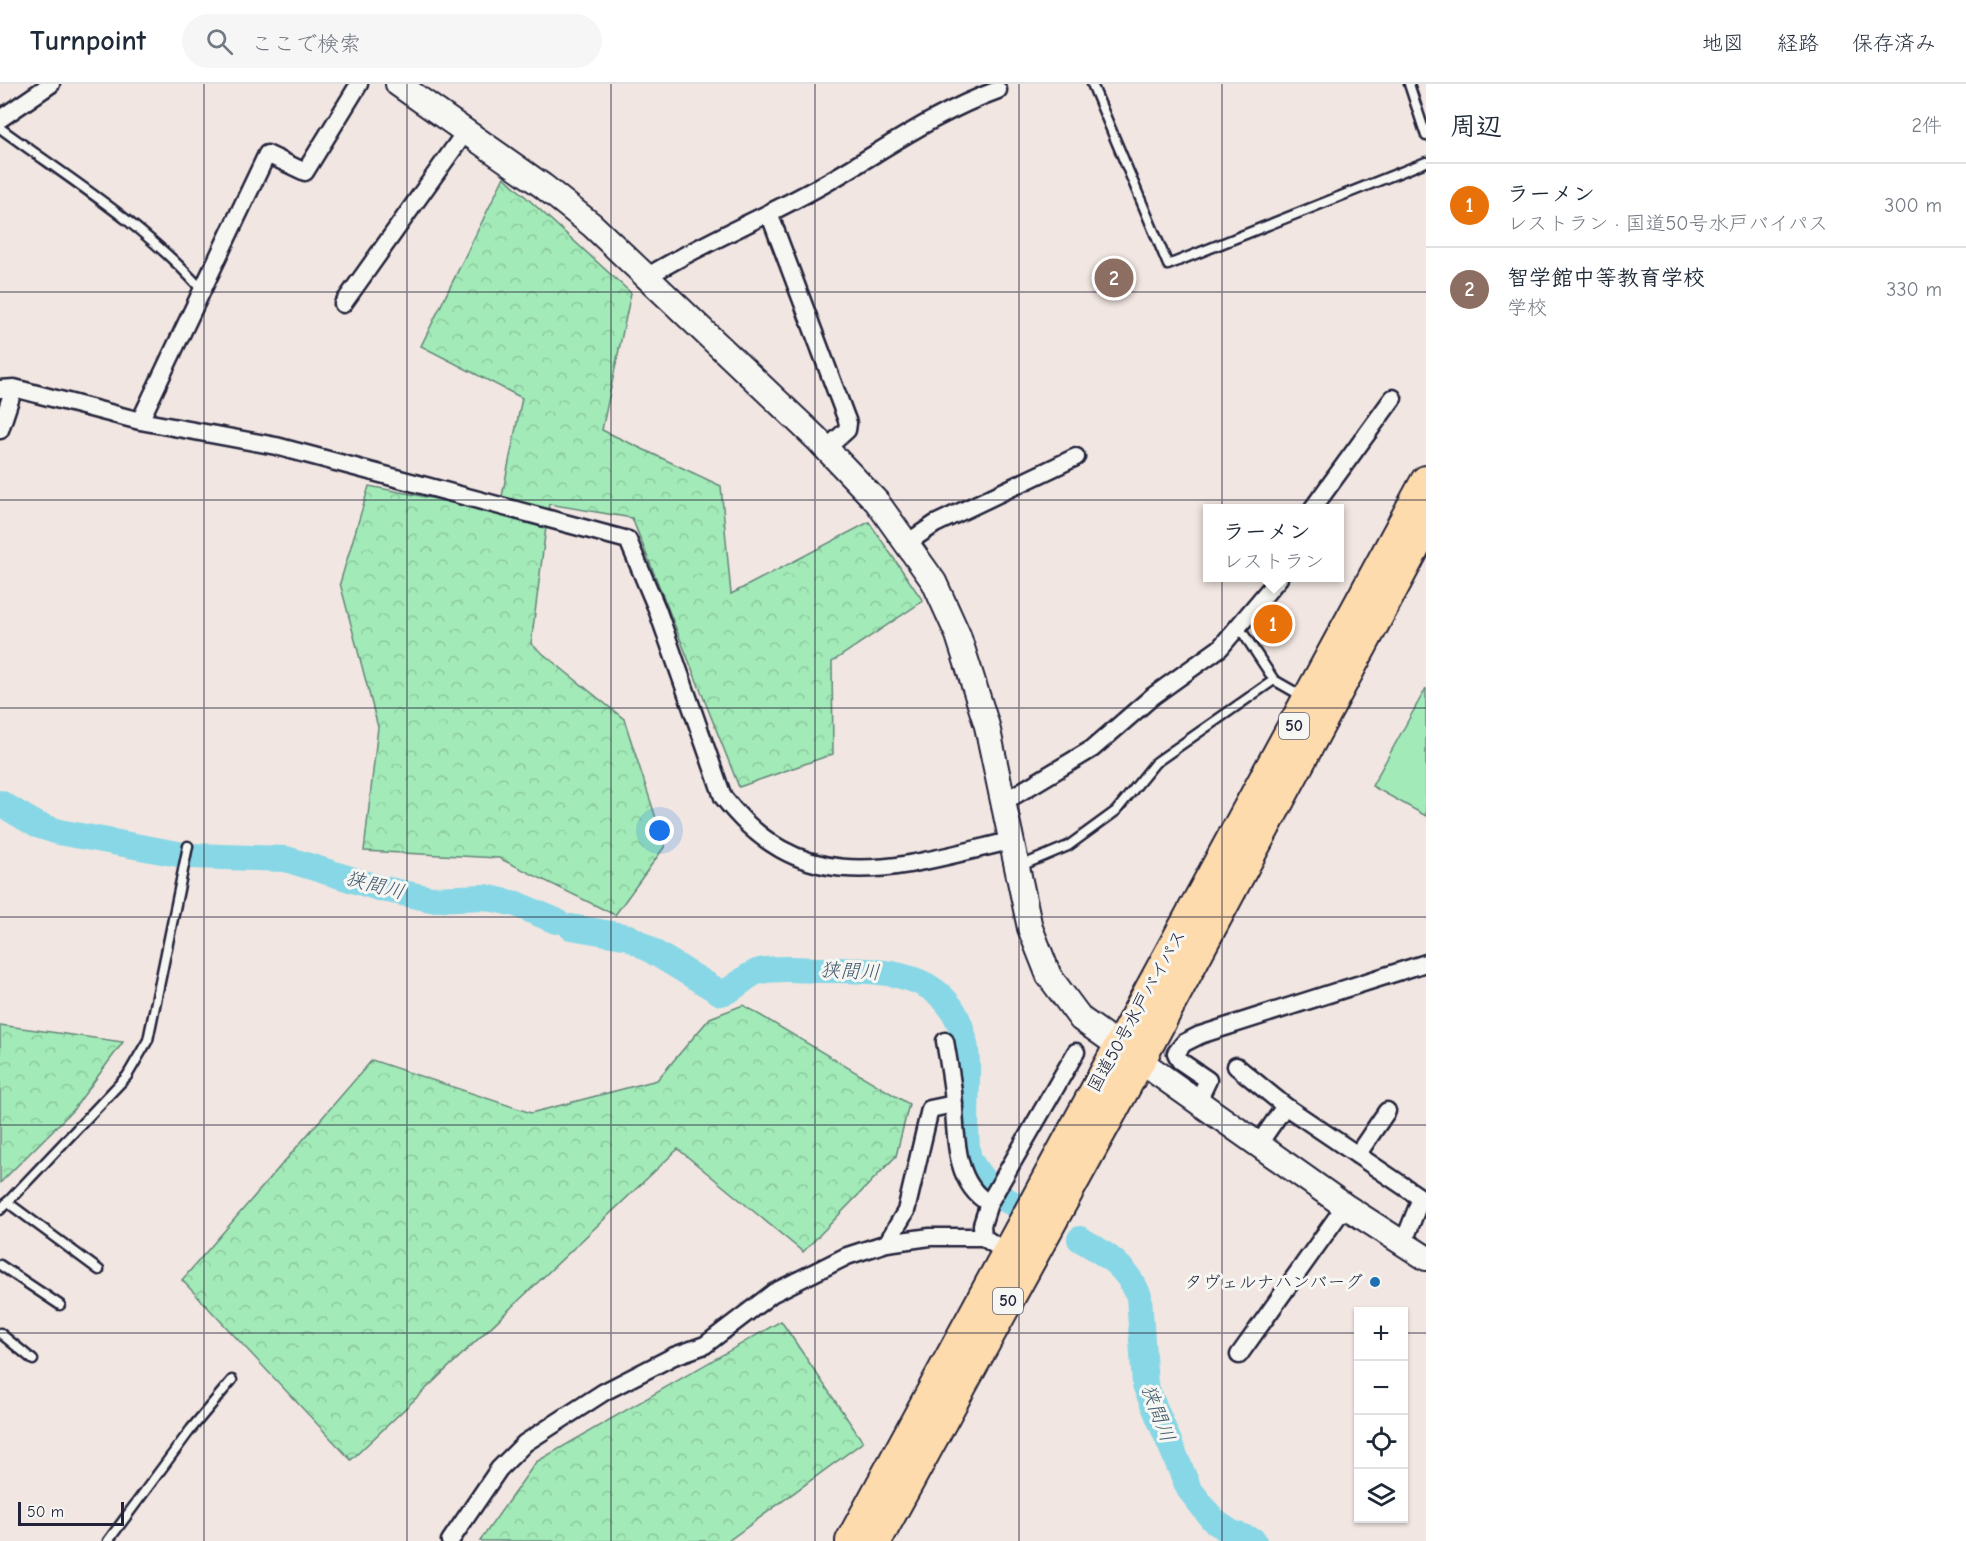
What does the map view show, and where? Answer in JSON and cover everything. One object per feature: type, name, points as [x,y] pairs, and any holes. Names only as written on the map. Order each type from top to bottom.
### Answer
[{"type":"highway","name":"国道50号水戸バイパス","points":[[876,1541],[1129,1053],[1308,699],[1426,481]]},
{"type":"highway","name":"国道50号水戸バイパス","points":[[851,1541],[995,1245],[1129,1053],[1426,526]]},
{"type":"street","points":[[0,119],[51,84]]},
{"type":"street","points":[[140,421],[267,154],[305,172],[359,84]]},
{"type":"street","points":[[398,84],[543,186],[648,276],[827,448],[877,501],[934,582],[958,634],[978,692],[1030,928],[1049,976],[1081,1019],[1345,1206],[1426,1258]]},
{"type":"street","points":[[648,276],[693,248],[769,213],[825,183],[945,111],[998,90]]},
{"type":"street","points":[[343,304],[466,131]]},
{"type":"street","points":[[769,213],[847,417],[847,430],[827,448]]},
{"type":"street","points":[[0,430],[7,389],[140,421],[276,446],[628,540],[657,609],[723,797],[742,822],[766,841],[798,858],[845,868],[873,870],[894,868],[1010,841]]},
{"type":"street","points":[[1315,504],[1393,398]]},
{"type":"street","points":[[907,543],[935,524],[1076,457]]},
{"type":"street","points":[[1002,803],[1092,749],[1153,696],[1220,648],[1276,582]]},
{"type":"street","points":[[1198,1101],[1208,1080],[1180,1061],[1176,1053],[1184,1044],[1200,1035],[1281,1007],[1426,963]]},
{"type":"street","points":[[945,1041],[954,1104],[958,1155],[966,1178],[979,1198],[989,1203]]},
{"type":"street","points":[[995,1245],[982,1225],[989,1203],[1076,1052]]},
{"type":"street","points":[[1236,1066],[1285,1106],[1421,1198],[1403,1244]]},
{"type":"street","points":[[887,1243],[906,1212],[930,1108],[954,1104]]},
{"type":"street","points":[[1258,1145],[1285,1106]]},
{"type":"street","points":[[1357,1155],[1387,1111]]},
{"type":"street","points":[[1239,1355],[1345,1206]]},
{"type":"street","points":[[450,1541],[499,1469],[525,1443],[604,1392],[674,1356],[705,1345],[773,1293],[847,1256],[887,1243],[930,1237],[995,1245]]},
{"type":"lane","points":[[1092,84],[1168,265],[1426,162]]},
{"type":"lane","points":[[1408,84],[1426,136]]},
{"type":"lane","points":[[0,128],[149,237],[175,259],[201,289]]},
{"type":"lane","points":[[1239,627],[1274,680],[1308,699]]},
{"type":"lane","points":[[1016,867],[1068,846],[1116,811],[1155,763],[1274,680]]},
{"type":"lane","points":[[0,1210],[127,1076],[148,1040],[188,846]]},
{"type":"lane","points":[[7,1202],[99,1269]]},
{"type":"lane","points":[[0,1265],[60,1305]]},
{"type":"lane","points":[[0,1334],[33,1360]]},
{"type":"lane","points":[[108,1541],[191,1429],[232,1380]]},
{"type":"green space","points":[[504,177],[631,293],[602,430],[721,486],[731,594],[869,522],[923,601],[832,662],[833,754],[739,787],[632,518],[549,504],[531,644],[624,719],[665,846],[615,915],[499,858],[364,851],[378,727],[340,583],[369,486],[499,511],[522,398],[421,346]]},
{"type":"green space","points":[[1426,688],[1426,816],[1372,786]]},
{"type":"green space","points":[[743,1005],[909,1104],[896,1156],[803,1252],[678,1149],[351,1460],[182,1280],[372,1060],[531,1113],[657,1080],[710,1018]]},
{"type":"green space","points":[[0,1025],[123,1042],[73,1110],[0,1183]]},
{"type":"green space","points":[[781,1321],[863,1442],[728,1541],[480,1541],[536,1462]]},
{"type":"building","points":[[1269,606],[1291,618],[1277,643],[1255,631]]},
{"type":"waterway","name":"狭間川","points":[[0,803],[37,825],[59,832],[178,854]]},
{"type":"waterway","name":"狭間川","points":[[192,856],[286,859],[379,888],[431,899],[485,897],[516,904],[556,921]]},
{"type":"waterway","name":"狭間川","points":[[571,927],[629,937],[721,993],[731,989],[750,975],[776,969],[850,970],[899,975],[921,983],[939,994],[953,1010],[963,1033],[967,1062],[967,1149],[971,1162],[989,1188]]},
{"type":"waterway","name":"狭間川","points":[[999,1196],[1014,1204]]},
{"type":"waterway","name":"狭間川","points":[[1080,1239],[1115,1262],[1128,1277],[1139,1296],[1145,1385],[1189,1489],[1214,1521],[1232,1533],[1254,1541]]},
{"type":"place","name":"智学館中等教育学校","points":[[1114,278]]},
{"type":"place","name":"ラーメン","points":[[1273,624]]},
{"type":"place","name":"タヴェルナハンバーグ","points":[[1375,1282]]}]
